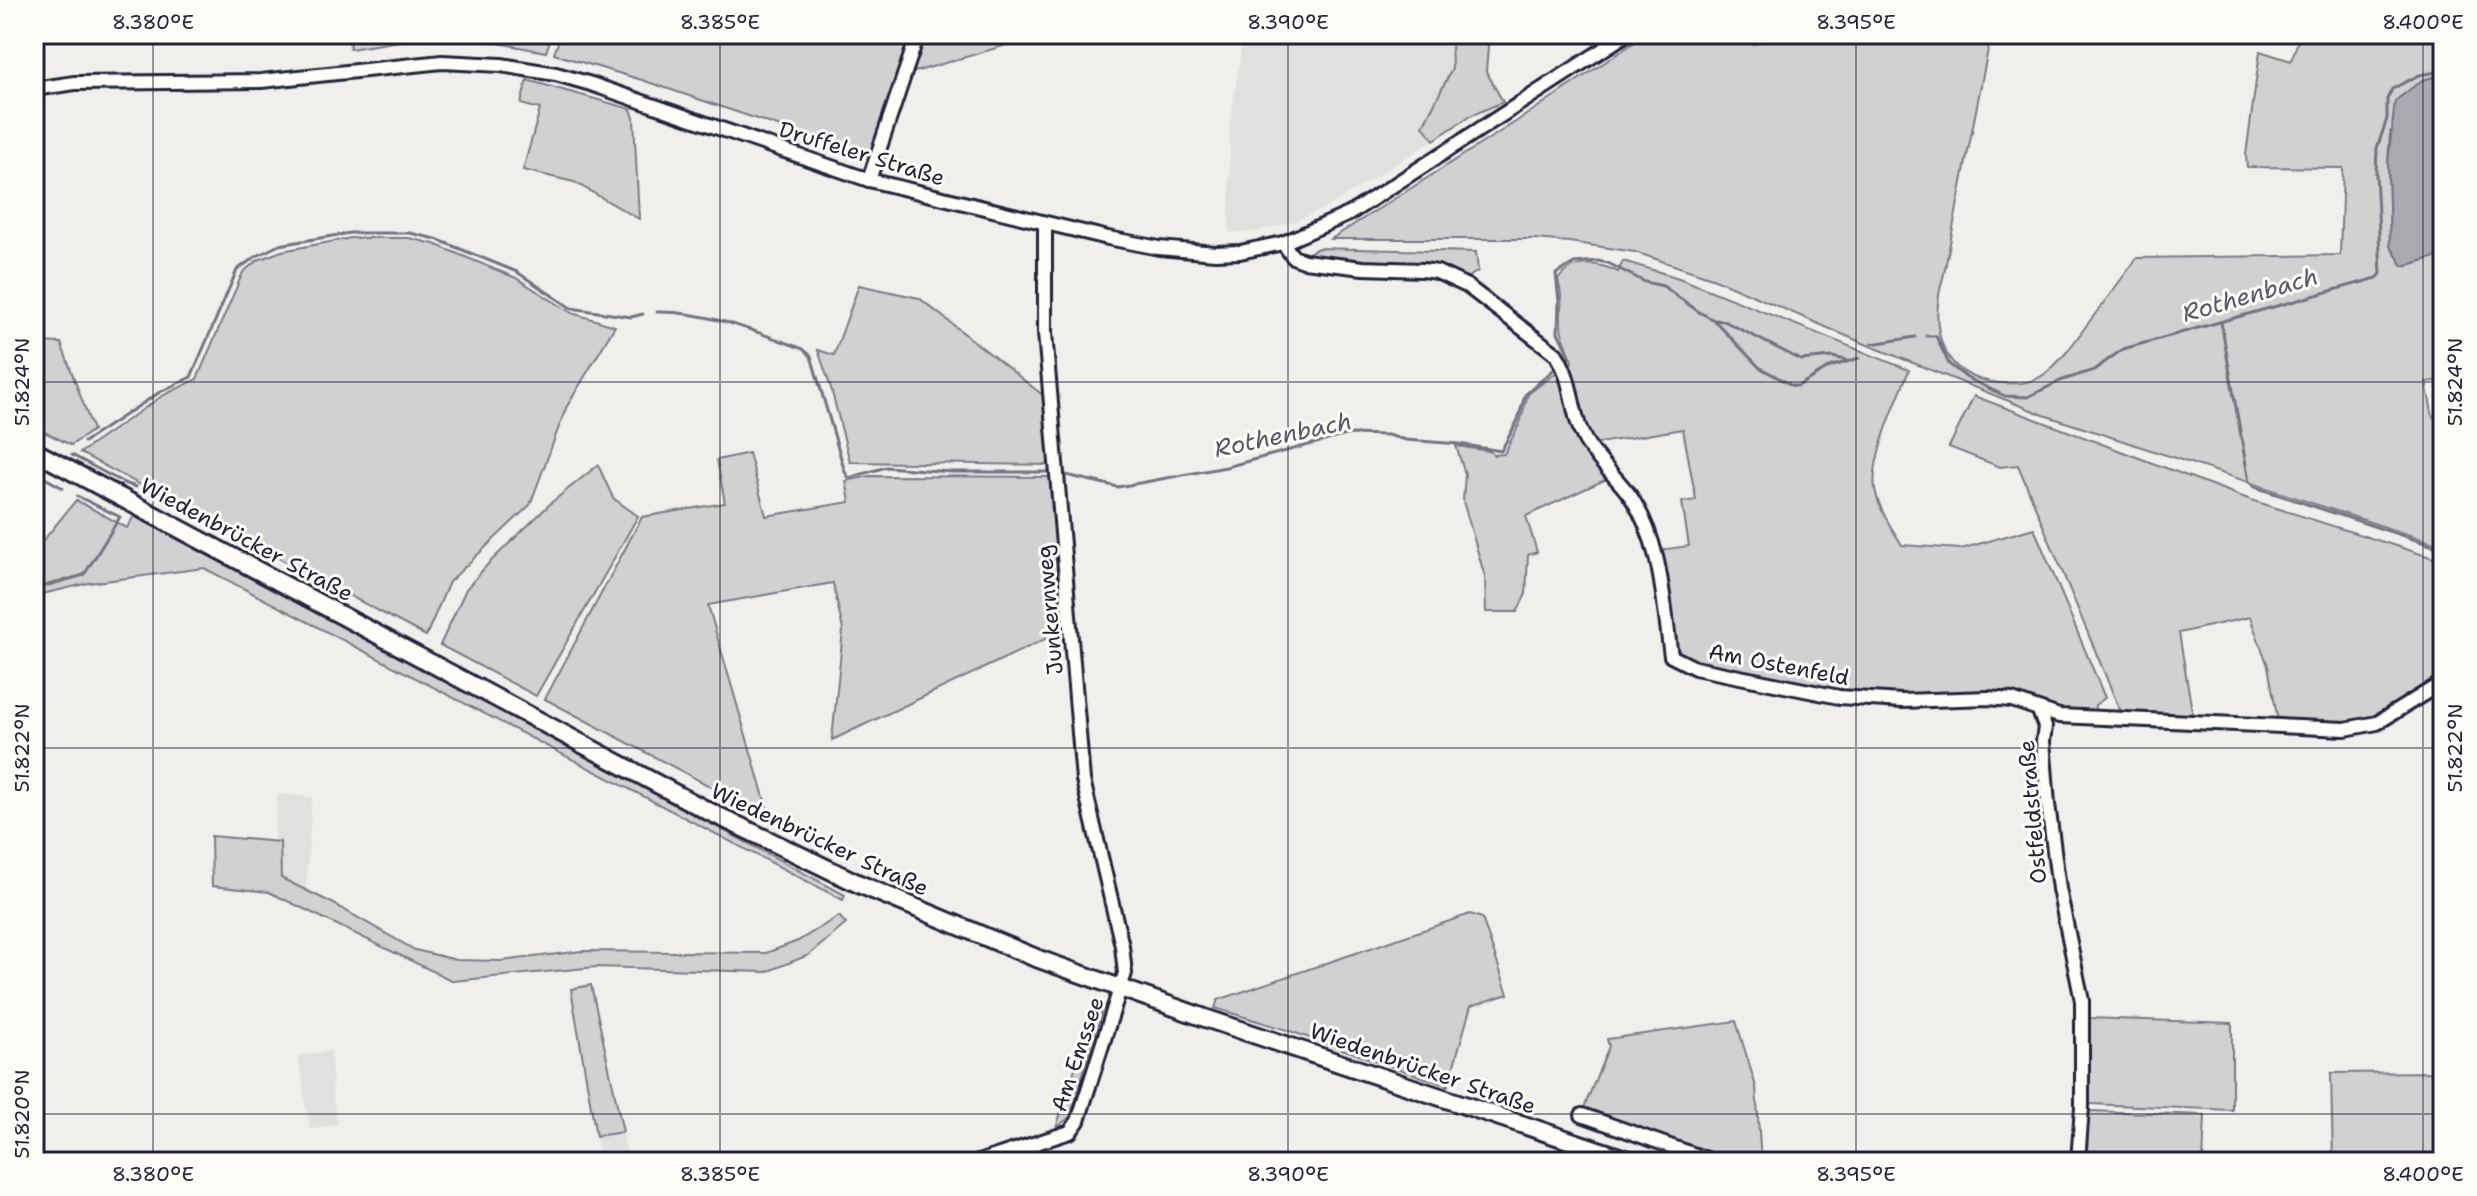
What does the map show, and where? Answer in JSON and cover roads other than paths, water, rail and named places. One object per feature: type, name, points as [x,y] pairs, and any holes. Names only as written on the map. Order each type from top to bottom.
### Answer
[{"type":"main road","name":"Wiedenbrücker Straße","points":[[34,451],[757,835],[943,921],[1120,988],[1634,1162]]},
{"type":"street","points":[[869,180],[918,34]]},
{"type":"street","name":"Druffeler Straße","points":[[34,89],[75,83],[261,81],[442,62],[501,65],[556,74],[591,84],[869,180],[1045,224],[1159,248],[1190,252],[1240,252],[1283,243],[1327,226],[1383,194],[1627,34]]},
{"type":"street","name":"Junkernweg","points":[[1045,224],[1045,333],[1083,780],[1122,946],[1125,973],[1120,988]]},
{"type":"street","name":"Am Ostenfeld","points":[[1283,243],[1293,257],[1304,261],[1349,267],[1423,270],[1452,278],[1556,354],[1565,367],[1584,438],[1630,496],[1647,525],[1656,553],[1671,656],[1681,663],[1839,697],[1902,701],[2012,700],[2059,716]]},
{"type":"street","name":"Ostfeldstraße","points":[[2078,1162],[2082,1107],[2082,1001],[2059,889],[2048,804],[2043,741],[2045,727],[2059,716],[2345,729],[2377,723],[2443,682]]},
{"type":"street","points":[[2039,711],[2045,727]]},
{"type":"street","name":"Am Emssee","points":[[978,1162],[1070,1132],[1078,1121],[1120,988]]},
{"type":"street","points":[[1582,1115],[1715,1162]]},
{"type":"waterway","name":"Rothenbach","points":[[1926,336],[1936,336],[1949,364],[1967,378],[2005,396],[2028,397],[2060,381],[2094,370],[2123,349],[2377,278],[2381,274],[2377,148],[2387,119],[2387,99],[2392,89],[2419,75],[2443,71]]},
{"type":"waterway","name":"Rothenbach","points":[[84,442],[160,392],[191,377],[237,270],[279,245],[350,233],[410,233],[436,239],[517,272],[571,308],[631,317],[643,314]]},
{"type":"waterway","name":"Rothenbach","points":[[1568,360],[1569,355],[1558,332],[1556,274],[1574,263],[1598,261],[1645,282],[1663,286],[1714,320],[1759,367],[1793,386],[1830,367],[1859,358]]},
{"type":"waterway","name":"Rothenbach","points":[[657,312],[713,319],[803,349],[811,356],[849,478],[886,467],[951,472],[1048,472]]},
{"type":"waterway","name":"Rothenbach","points":[[1715,320],[1724,321],[1801,360],[1832,357],[1846,360]]},
{"type":"waterway","points":[[2221,322],[2249,482],[2255,487],[2443,549]]},
{"type":"waterway","name":"Rothenbach","points":[[1872,344],[1915,337]]},
{"type":"waterway","name":"Rothenbach","points":[[1066,475],[1118,487],[1226,467],[1350,434],[1387,435],[1501,451],[1518,420],[1525,395],[1558,366]]},
{"type":"waterway","name":"Rothenbach","points":[[72,455],[136,487]]},
{"type":"waterway","points":[[34,472],[63,488]]},
{"type":"waterway","name":"Rothenbach","points":[[34,589],[84,575],[120,517],[77,496]]}]
